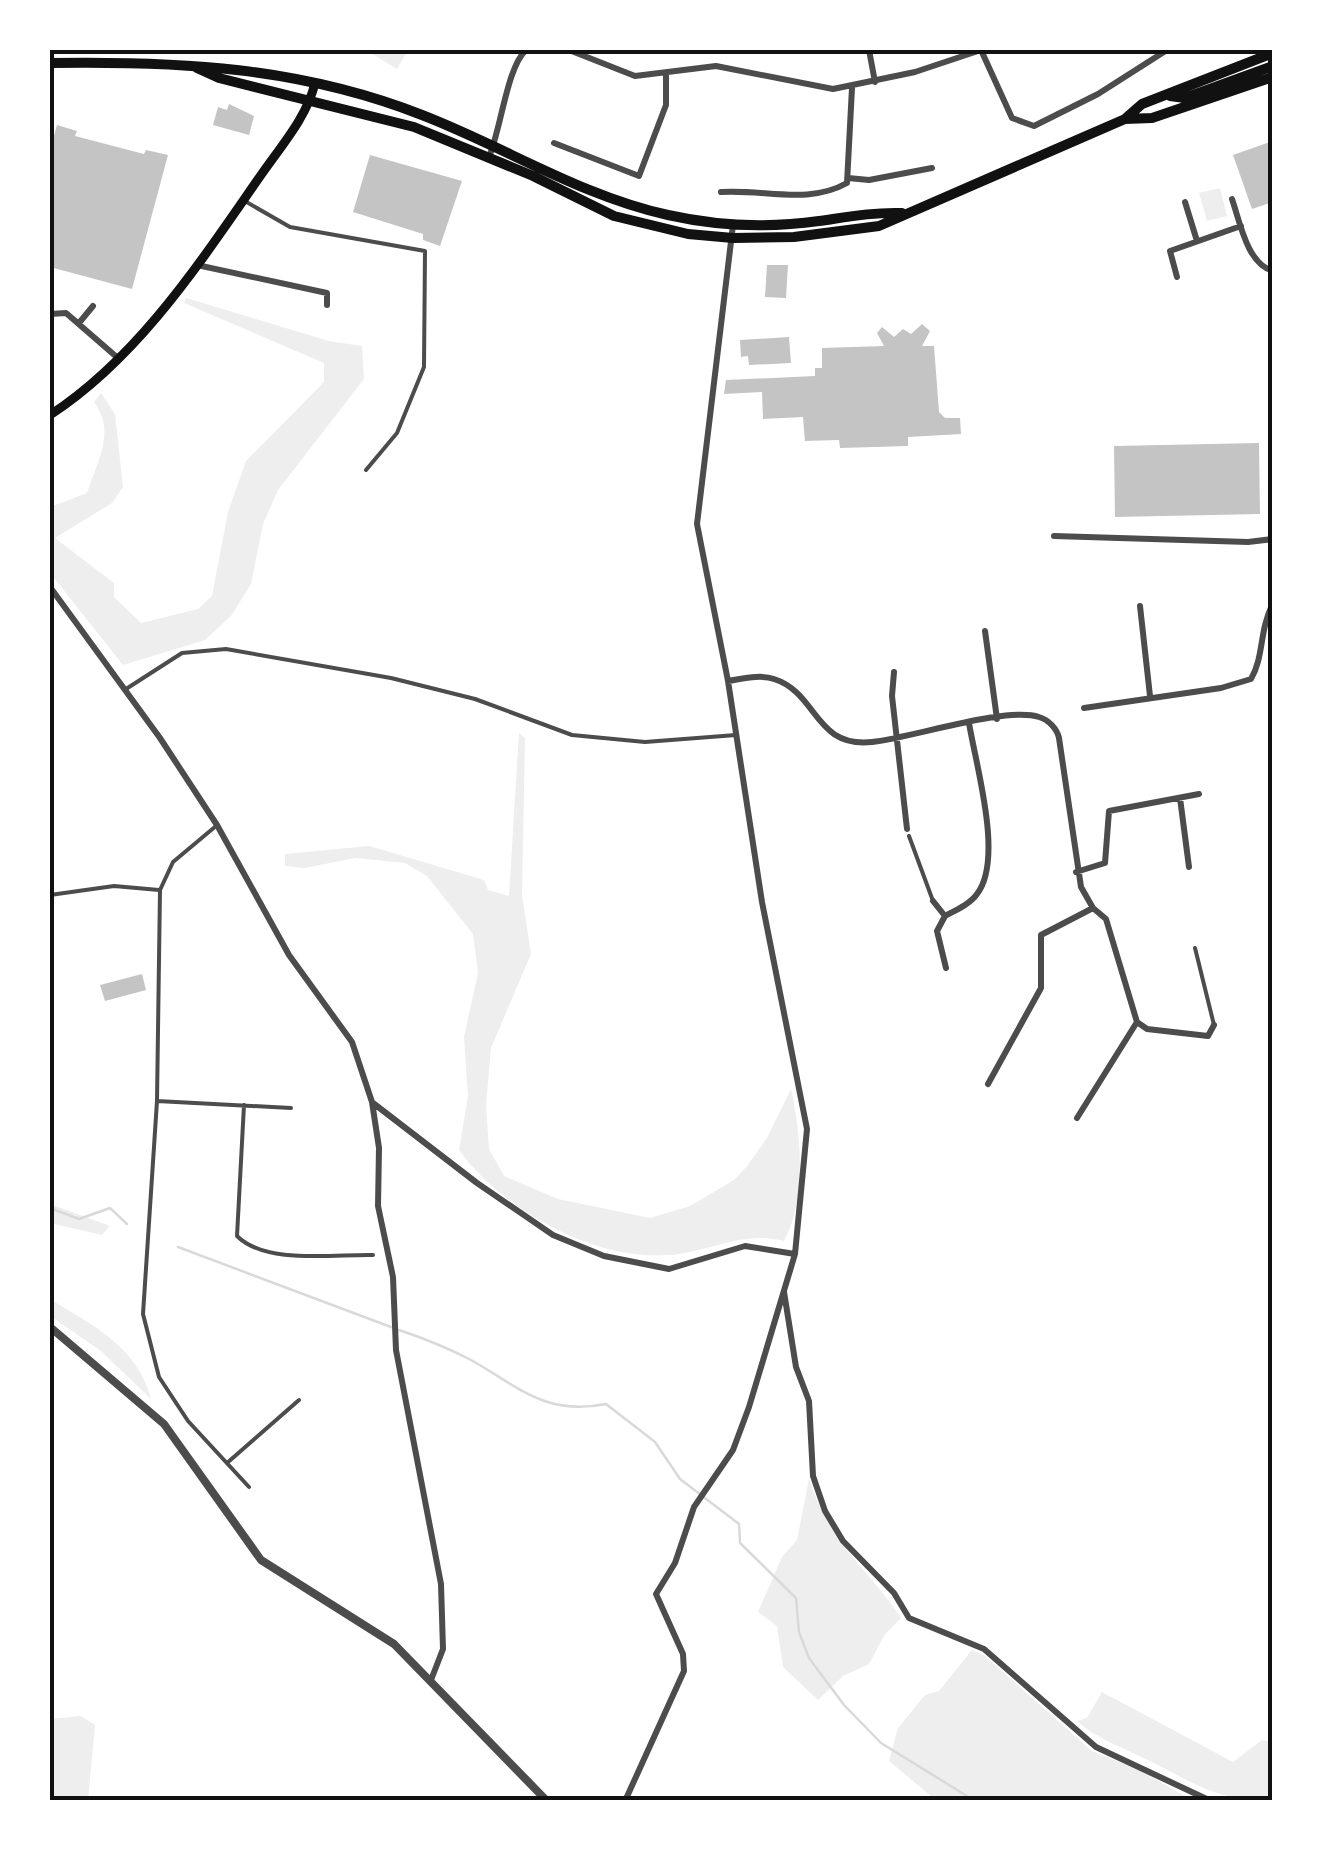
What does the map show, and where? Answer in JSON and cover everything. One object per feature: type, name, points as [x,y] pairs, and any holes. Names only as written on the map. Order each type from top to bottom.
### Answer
[{"type":"main road","points":[[50,64],[150,63],[197,68],[219,64],[315,83],[420,114],[614,216],[688,234],[733,238],[794,237],[880,226],[902,212],[1125,119],[1142,104],[1170,96],[1186,98],[1270,58]]},
{"type":"main road","points":[[197,68],[218,78],[370,113],[491,151],[624,204],[733,225],[902,212]]},
{"type":"main road","points":[[1125,119],[1152,118],[1273,77]]},
{"type":"main road","points":[[50,415],[96,382],[119,359],[197,264],[311,99],[315,83]]},
{"type":"street","points":[[569,50],[636,76],[666,76],[716,66],[790,82],[852,88],[981,50],[1012,118],[1034,126],[1098,94],[1166,50]]},
{"type":"street","points":[[869,50],[875,82]]},
{"type":"street","points":[[491,151],[522,51]]},
{"type":"street","points":[[554,143],[639,176],[666,106],[666,76]]},
{"type":"street","points":[[722,192],[754,190],[806,197],[827,194],[846,183],[852,88]]},
{"type":"street","points":[[848,178],[868,180],[932,168]]},
{"type":"street","points":[[1232,199],[1257,262],[1273,271]]},
{"type":"street","points":[[1185,202],[1198,241]]},
{"type":"street","points":[[625,1801],[684,1671],[683,1654],[656,1594],[675,1563],[694,1507],[711,1486],[744,1421],[795,1254],[807,1129],[762,902],[728,681],[696,524],[733,225]]},
{"type":"street","points":[[1177,277],[1170,251],[1241,226]]},
{"type":"street","points":[[197,264],[327,292],[327,306]]},
{"type":"street","points":[[79,323],[93,306]]},
{"type":"street","points":[[50,314],[66,313],[119,359]]},
{"type":"street","points":[[1054,536],[1248,542],[1273,539]]},
{"type":"street","points":[[50,587],[53,599],[126,689],[216,825],[289,954],[352,1042],[372,1102],[379,1148],[378,1206],[392,1277],[395,1339],[441,1584],[442,1649],[431,1680]]},
{"type":"street","points":[[1084,708],[1221,688],[1250,679],[1258,667],[1261,627],[1273,603]]},
{"type":"street","points":[[1140,606],[1150,696]]},
{"type":"street","points":[[985,631],[998,718]]},
{"type":"street","points":[[894,672],[908,832]]},
{"type":"street","points":[[728,681],[773,678],[789,686],[840,740],[856,743],[998,718],[1037,716],[1057,730],[1076,872],[1093,908],[1106,919],[1137,1022],[1147,1029],[1208,1036],[1214,1024]]},
{"type":"street","points":[[946,968],[938,931],[945,916],[973,900],[981,890],[989,863],[968,724]]},
{"type":"street","points":[[1076,872],[1106,863],[1109,811],[1199,794]]},
{"type":"street","points":[[1180,798],[1189,866]]},
{"type":"street","points":[[934,901],[945,916]]},
{"type":"street","points":[[988,1084],[1042,988],[1041,935],[1093,908]]},
{"type":"street","points":[[1077,1118],[1137,1022]]},
{"type":"street","points":[[372,1102],[553,1235],[604,1256],[668,1269],[745,1246],[795,1254]]},
{"type":"street","points":[[784,1289],[796,1367],[809,1401],[813,1476],[843,1541],[894,1593],[909,1618],[984,1649],[1096,1747],[1211,1801]]},
{"type":"street","points":[[50,1327],[164,1424],[261,1560],[359,1618],[431,1680],[515,1773],[548,1801]]},
{"type":"lane","points":[[243,200],[274,222],[290,227],[425,251],[424,366],[397,433],[366,470]]},
{"type":"lane","points":[[126,689],[182,653],[226,649],[415,684],[476,700],[572,735],[645,742],[736,735]]},
{"type":"lane","points":[[216,825],[173,862],[160,890],[157,1101],[144,1245],[143,1314],[159,1376],[188,1422],[249,1487]]},
{"type":"lane","points":[[908,832],[934,901]]},
{"type":"lane","points":[[50,895],[114,886],[160,890]]},
{"type":"lane","points":[[1194,948],[1214,1024]]},
{"type":"lane","points":[[157,1101],[292,1108]]},
{"type":"lane","points":[[244,1105],[237,1236],[248,1247],[269,1252],[374,1256]]},
{"type":"lane","points":[[227,1464],[298,1400]]},
{"type":"shaded area","points":[[366,50],[408,50],[397,69]]},
{"type":"shaded area","points":[[1220,188],[1227,216],[1207,221],[1199,193]]},
{"type":"shaded area","points":[[186,298],[329,341],[362,346],[364,379],[278,490],[263,524],[251,584],[231,616],[205,640],[123,665],[50,573],[50,507],[87,493],[100,458],[104,424],[94,402],[101,393],[115,414],[123,487],[112,503],[55,538],[114,583],[114,597],[141,623],[198,609],[212,596],[228,512],[246,461],[324,382],[324,363],[184,303]]},
{"type":"shaded area","points":[[519,733],[525,738],[522,895],[531,954],[491,1048],[486,1105],[489,1149],[504,1176],[558,1199],[650,1218],[690,1206],[734,1180],[767,1138],[791,1089],[800,1166],[796,1206],[784,1241],[745,1239],[679,1254],[618,1251],[557,1229],[501,1194],[459,1150],[468,1096],[464,1037],[478,973],[473,934],[427,876],[405,863],[355,858],[305,868],[285,866],[285,854],[369,846],[484,880],[488,890],[509,896]]},
{"type":"shaded area","points":[[50,1204],[110,1226],[102,1235],[50,1223]]},
{"type":"shaded area","points":[[50,1299],[97,1328],[124,1351],[145,1381],[151,1399],[101,1351],[50,1316]]},
{"type":"shaded area","points":[[809,1479],[838,1538],[901,1618],[885,1634],[869,1664],[843,1676],[818,1700],[783,1667],[777,1626],[758,1612],[782,1557],[797,1540]]},
{"type":"shaded area","points":[[972,1650],[985,1656],[1092,1751],[1141,1771],[1194,1801],[937,1801],[889,1761],[898,1728],[925,1695],[939,1691]]},
{"type":"shaded area","points":[[1102,1692],[1233,1762],[1262,1740],[1273,1742],[1273,1801],[1236,1798],[1206,1789],[1093,1733],[1077,1721],[1087,1718]]},
{"type":"shaded area","points":[[81,1716],[95,1725],[88,1801],[50,1801],[50,1719]]},
{"type":"building","points":[[229,104],[254,116],[249,135],[213,125],[218,107],[227,110]]},
{"type":"building","points":[[57,125],[77,131],[75,136],[144,154],[146,150],[168,155],[132,289],[50,267],[50,150]]},
{"type":"building","points":[[1273,141],[1273,202],[1252,209],[1233,155]]},
{"type":"building","points":[[370,155],[462,181],[440,246],[423,240],[423,234],[353,212]]},
{"type":"building","points":[[767,265],[788,265],[786,298],[765,297]]},
{"type":"building","points":[[922,324],[930,331],[922,346],[934,346],[939,412],[945,418],[960,418],[961,434],[908,437],[908,446],[840,448],[839,440],[805,441],[803,417],[763,419],[762,392],[724,394],[726,380],[815,376],[815,368],[822,368],[822,348],[884,346],[877,333],[882,327],[894,337],[903,329],[911,334]]},
{"type":"building","points":[[789,337],[791,363],[749,365],[748,356],[741,357],[740,340]]},
{"type":"building","points":[[1259,443],[1260,514],[1115,517],[1114,446]]},
{"type":"building","points":[[142,974],[146,990],[105,1001],[100,985]]},
{"type":"waterway","points":[[50,1208],[79,1219],[110,1208],[127,1224]]},
{"type":"waterway","points":[[178,1247],[391,1327]]},
{"type":"waterway","points":[[399,1330],[462,1356],[534,1397],[566,1406],[606,1404],[655,1442],[680,1479],[739,1524],[740,1543],[796,1598],[799,1632],[809,1658],[844,1705],[881,1743],[975,1801]]}]
